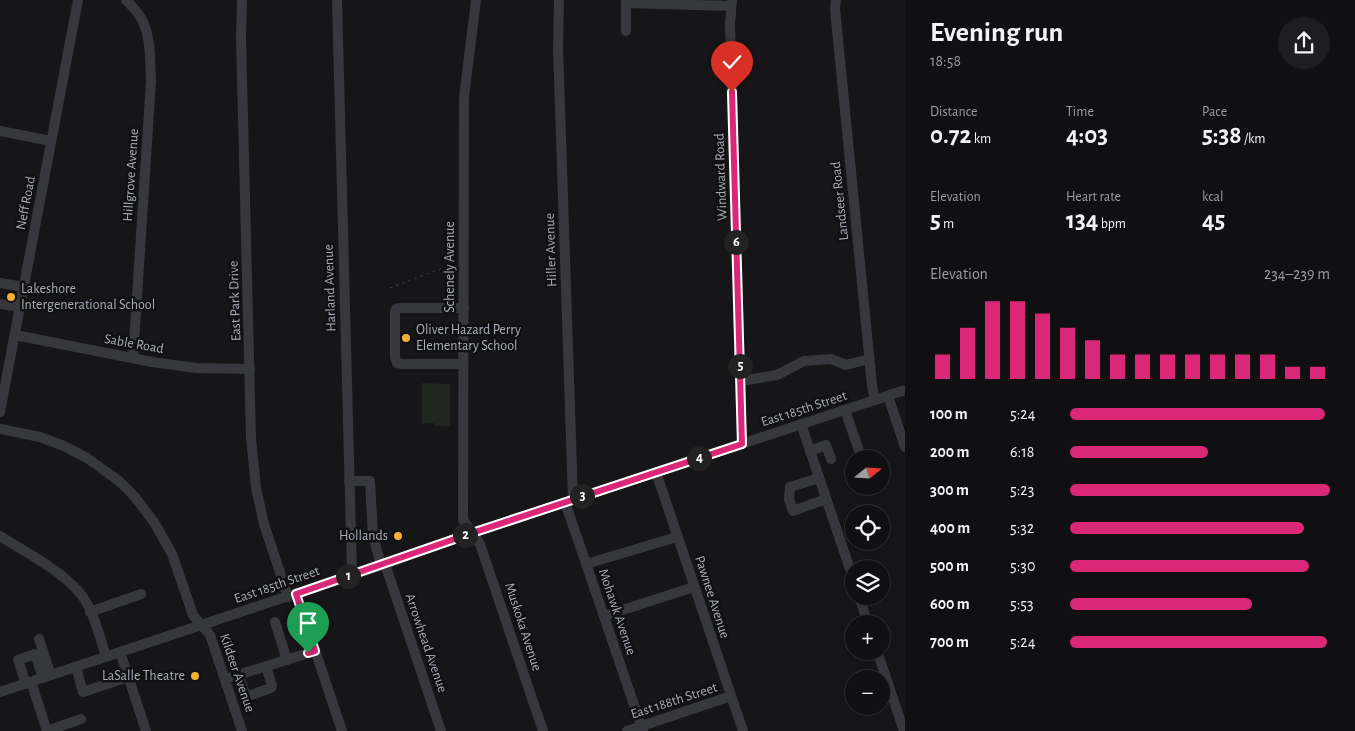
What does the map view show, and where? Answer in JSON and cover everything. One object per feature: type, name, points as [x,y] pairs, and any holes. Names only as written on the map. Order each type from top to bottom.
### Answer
[{"type":"street","name":"Neff Road","points":[[0,412],[78,0]]},
{"type":"street","name":"Hillgrove Avenue","points":[[126,0],[144,23],[148,42],[151,81],[132,358]]},
{"type":"street","name":"East Park Drive","points":[[242,0],[241,38],[251,438],[256,488],[264,524],[315,651],[342,731]]},
{"type":"street","name":"Harland Avenue","points":[[337,0],[352,574]]},
{"type":"street","name":"Schenely Avenue","points":[[472,533],[463,520],[464,97],[476,0]]},
{"type":"street","name":"Hiller Avenue","points":[[559,0],[558,56],[569,501]]},
{"type":"street","name":"Landseer Road","points":[[836,0],[835,9],[869,359],[875,400]]},
{"type":"street","points":[[626,31],[626,2],[731,3]]},
{"type":"street","name":"Windward Road","points":[[731,3],[730,34],[742,444]]},
{"type":"street","points":[[0,131],[52,141]]},
{"type":"street","points":[[0,283],[24,287]]},
{"type":"street","points":[[0,304],[20,307]]},
{"type":"street","points":[[463,364],[402,364],[397,362],[395,357],[395,312],[399,308],[464,308]]},
{"type":"street","name":"Sable Road","points":[[14,335],[132,358],[196,368],[250,369]]},
{"type":"street","points":[[740,381],[777,375],[804,361],[831,359],[846,364],[869,359]]},
{"type":"street","name":"East 185th Street","points":[[0,692],[905,390]]},
{"type":"street","points":[[888,396],[905,447]]},
{"type":"street","points":[[845,410],[859,450]]},
{"type":"street","points":[[801,424],[847,560]]},
{"type":"street","name":"Kildeer Avenue","points":[[0,429],[40,437],[64,446],[87,458],[119,481],[135,496],[165,540],[175,561],[193,615],[210,635],[242,731]]},
{"type":"street","points":[[810,451],[825,441],[831,458]]},
{"type":"street","name":"Pawnee Avenue","points":[[656,472],[742,731]]},
{"type":"street","points":[[819,478],[790,487],[789,499],[793,510],[826,499]]},
{"type":"street","name":"Arrowhead Avenue","points":[[349,481],[370,481],[373,536],[441,731]]},
{"type":"street","name":"Mohawk Avenue","points":[[569,501],[586,564],[642,729]]},
{"type":"street","name":"Muskoka Avenue","points":[[472,533],[480,544],[543,731]]},
{"type":"street","points":[[0,536],[59,573],[73,585],[87,604],[106,656]]},
{"type":"street","points":[[351,538],[373,536]]},
{"type":"street","points":[[586,564],[677,536]]},
{"type":"street","points":[[604,616],[694,587]]},
{"type":"street","points":[[90,612],[141,594]]},
{"type":"street","points":[[274,622],[287,660]]},
{"type":"street","points":[[39,639],[47,677]]},
{"type":"street","points":[[225,679],[315,651]]},
{"type":"street","points":[[120,652],[146,731]]},
{"type":"street","points":[[47,677],[36,654],[18,660],[47,731],[81,719]]},
{"type":"street","points":[[880,660],[904,731]]},
{"type":"street","points":[[239,674],[245,695],[248,696],[271,688],[266,666]]},
{"type":"street","points":[[76,667],[83,692],[128,677]]},
{"type":"street","name":"East 188th Street","points":[[627,731],[642,729],[731,696]]},
{"type":"path","points":[[390,288],[456,263]]},
{"type":"shaded area","points":[[422,383],[450,384],[450,426],[435,426],[434,423],[422,424]]},
{"type":"place","name":"Lakeshore Intergenerational School","points":[[11,297]]},
{"type":"place","name":"Oliver Hazard Perry Elementary School","points":[[406,338]]},
{"type":"place","name":"Hollands","points":[[398,536]]},
{"type":"place","name":"LaSalle Theatre","points":[[195,676]]},
{"type":"route","points":[[308,653],[315,651],[296,594],[472,533],[742,444],[732,92]]}]
